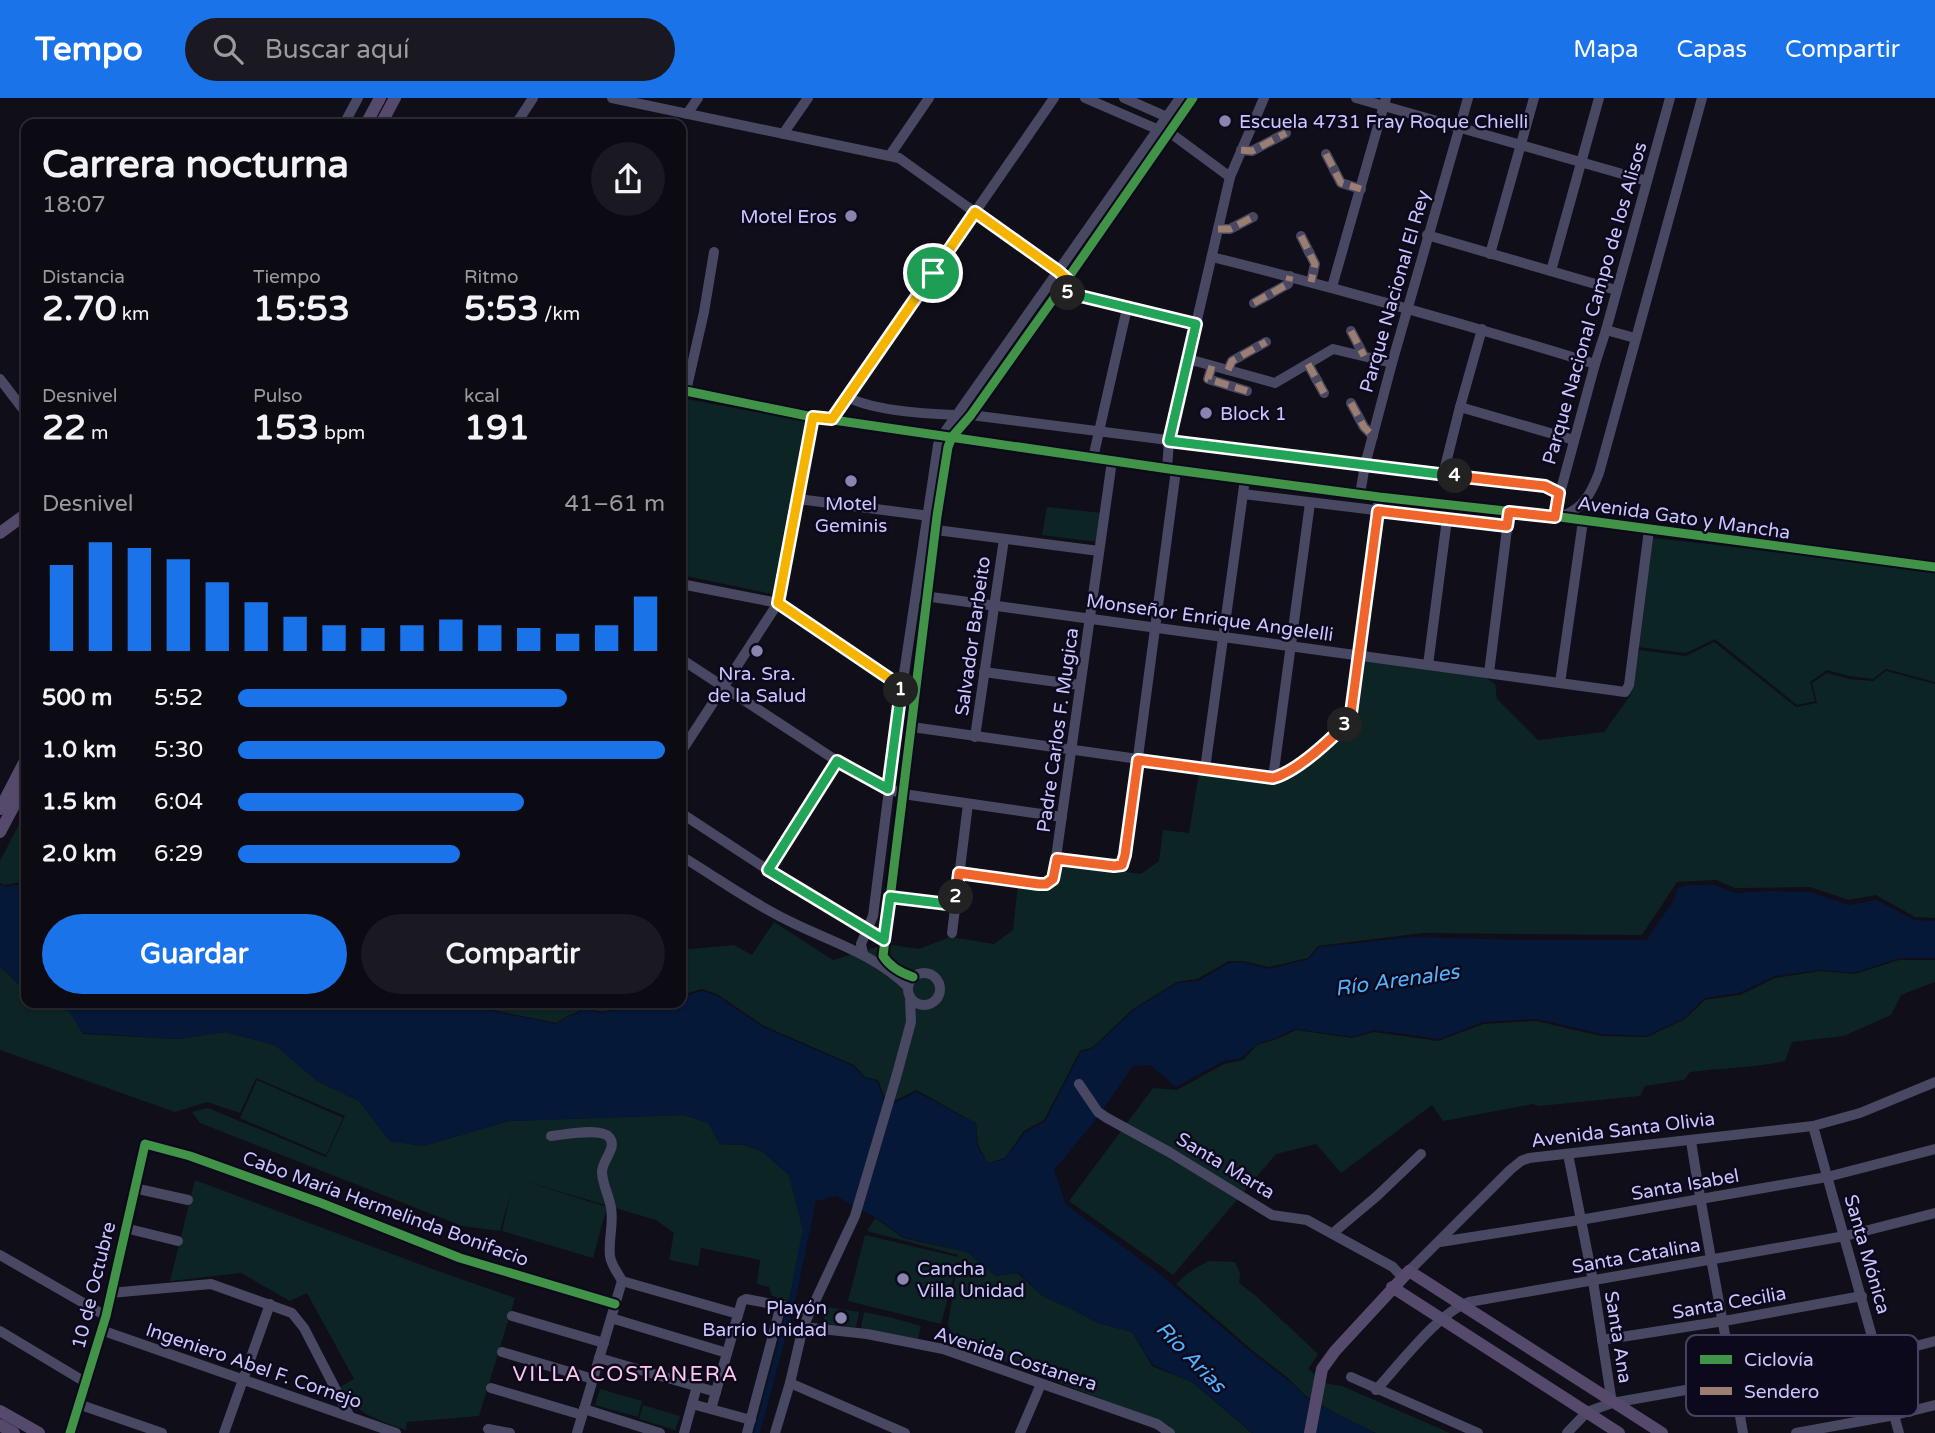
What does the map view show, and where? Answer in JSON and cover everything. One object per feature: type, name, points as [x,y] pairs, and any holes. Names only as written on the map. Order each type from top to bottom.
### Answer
[{"type":"main road","points":[[369,119],[380,98]]},
{"type":"main road","points":[[384,119],[395,98]]},
{"type":"main road","points":[[0,533],[21,518]]},
{"type":"main road","points":[[0,832],[4,809],[21,770]]},
{"type":"main road","points":[[4,809],[21,789]]},
{"type":"main road","name":"Avenida Santa Olivia","points":[[1310,1433],[1322,1369],[1406,1274]]},
{"type":"main road","name":"Santa Marta","points":[[1406,1274],[1461,1305],[1662,1433]]},
{"type":"main road","points":[[1392,1287],[1619,1433]]},
{"type":"main road","points":[[0,1411],[38,1433]]},
{"type":"main road","points":[[0,1425],[14,1433]]},
{"type":"street","points":[[347,119],[358,98]]},
{"type":"street","points":[[519,119],[533,98]]},
{"type":"street","points":[[612,98],[899,158],[1067,279]]},
{"type":"street","points":[[687,114],[698,98]]},
{"type":"street","points":[[783,134],[808,98]]},
{"type":"street","points":[[890,155],[929,98]]},
{"type":"street","points":[[832,419],[1054,98]]},
{"type":"street","points":[[1085,98],[1164,131],[1230,177]]},
{"type":"street","points":[[1124,98],[1167,117]]},
{"type":"street","points":[[863,954],[861,944],[873,916],[888,789],[937,445],[971,415],[1067,279],[1164,131],[1167,117],[1180,98]]},
{"type":"street","points":[[929,1004],[918,1004],[901,973],[887,963],[883,956],[937,516],[948,447],[947,437],[958,415],[1058,271],[1164,131],[1193,98]]},
{"type":"street","points":[[1057,859],[1114,866],[1122,865],[1125,855],[1156,628],[1171,470],[1169,441],[1230,177],[1264,98]]},
{"type":"street","points":[[1356,98],[1385,102],[1459,128],[1647,181]]},
{"type":"street","name":"Parque Nacional El Rey","points":[[1360,494],[1392,363],[1468,98]]},
{"type":"street","points":[[1490,254],[1534,98]]},
{"type":"street","points":[[1551,271],[1599,98]]},
{"type":"street","name":"Parque Nacional Campo de los Alisos","points":[[1557,517],[1559,493],[1670,98]]},
{"type":"street","points":[[1557,517],[1574,512],[1586,500],[1599,473],[1702,98]]},
{"type":"street","points":[[1332,287],[1385,102]]},
{"type":"street","points":[[1241,150],[1252,151],[1286,133]]},
{"type":"street","points":[[1326,154],[1341,183],[1361,189]]},
{"type":"street","points":[[1218,229],[1230,229],[1253,217]]},
{"type":"street","points":[[1427,235],[1616,290]]},
{"type":"street","points":[[1301,236],[1315,264],[1311,282]]},
{"type":"street","points":[[686,379],[704,312],[714,252]]},
{"type":"street","points":[[1212,257],[1332,287],[1595,364]]},
{"type":"street","points":[[1254,303],[1288,284],[1290,276]]},
{"type":"street","points":[[1050,284],[1059,290],[1196,324]]},
{"type":"street","points":[[1093,458],[1127,307]]},
{"type":"street","points":[[1443,475],[1482,329]]},
{"type":"street","points":[[1606,330],[1635,338]]},
{"type":"street","points":[[1350,331],[1364,356]]},
{"type":"street","points":[[1228,370],[1232,361],[1266,342]]},
{"type":"street","points":[[1188,359],[1275,383],[1333,349],[1392,363]]},
{"type":"street","points":[[1308,364],[1324,393]]},
{"type":"street","points":[[1212,366],[1208,379],[1247,391]]},
{"type":"street","points":[[0,379],[21,406]]},
{"type":"street","name":"Avenida Gato y Mancha","points":[[686,391],[813,417],[1171,470],[1935,567]]},
{"type":"street","points":[[848,397],[866,405],[934,414],[971,415],[1365,466],[1545,486],[1559,493]]},
{"type":"street","points":[[1351,403],[1364,428],[1373,436]]},
{"type":"street","points":[[1460,407],[1574,440]]},
{"type":"street","points":[[686,744],[778,603],[813,417]]},
{"type":"street","name":"Padre Carlos F. Mugica","points":[[959,873],[1039,884],[1046,884],[1053,879],[1112,461]]},
{"type":"street","points":[[1205,769],[1245,479]]},
{"type":"street","points":[[1243,494],[1507,526]]},
{"type":"street","points":[[912,727],[1273,778],[1283,776],[1339,731],[1347,723],[1351,713],[1379,497]]},
{"type":"street","points":[[797,499],[937,516]]},
{"type":"street","points":[[1273,778],[1310,503]]},
{"type":"street","points":[[1489,673],[1509,512]]},
{"type":"street","points":[[1428,664],[1447,519]]},
{"type":"street","points":[[1560,683],[1583,521]]},
{"type":"street","points":[[936,530],[1099,551]]},
{"type":"street","name":"Monseñor Enrique Angelelli","points":[[915,595],[1625,692],[1629,685],[1649,530]]},
{"type":"street","name":"Salvador Barbeito","points":[[975,737],[1003,539]]},
{"type":"street","points":[[686,585],[778,603],[902,687]]},
{"type":"street","points":[[686,662],[837,761],[888,789],[1062,817]]},
{"type":"street","points":[[984,672],[1080,685]]},
{"type":"street","points":[[768,870],[837,761]]},
{"type":"street","points":[[952,933],[968,804]]},
{"type":"street","points":[[686,816],[768,870],[884,940]]},
{"type":"street","points":[[686,859],[785,919],[863,954],[910,987]]},
{"type":"street","points":[[890,897],[956,905]]},
{"type":"street","points":[[775,1433],[803,1327],[855,1216],[911,1022],[910,987],[922,973],[926,973],[938,981],[939,995],[911,1022]]},
{"type":"street","name":"Avenida Santa Olivia","points":[[1406,1274],[1521,1161],[1538,1156],[1813,1126],[1860,1114],[1935,1082]]},
{"type":"street","name":"Santa Marta","points":[[1079,1084],[1098,1112],[1272,1215],[1307,1220],[1406,1274]]},
{"type":"street","name":"Santa Mónica","points":[[1813,1126],[1872,1335]]},
{"type":"street","points":[[551,1136],[594,1131],[610,1137],[612,1144],[603,1164],[602,1179],[611,1204],[610,1258],[622,1281],[577,1433]]},
{"type":"street","points":[[1691,1141],[1726,1335]]},
{"type":"street","name":"10 de Octubre","points":[[70,1433],[106,1316],[145,1144]]},
{"type":"street","name":"Cabo María Hermelinda Bonifacio","points":[[145,1144],[190,1156],[321,1203],[460,1258],[615,1304]]},
{"type":"street","name":"Santa Isabel","points":[[1439,1242],[1828,1177],[1935,1149]]},
{"type":"street","points":[[1333,1233],[1421,1154]]},
{"type":"street","name":"Santa Ana","points":[[1568,1154],[1593,1281],[1612,1403]]},
{"type":"street","points":[[134,1188],[188,1200]]},
{"type":"street","name":"Santa Catalina","points":[[1376,1390],[1442,1318],[1461,1305],[1844,1236],[1935,1213]]},
{"type":"street","points":[[125,1228],[178,1241]]},
{"type":"street","points":[[0,1255],[106,1316]]},
{"type":"street","points":[[622,1281],[738,1314]]},
{"type":"street","points":[[110,1293],[211,1284],[292,1313],[364,1433]]},
{"type":"street","name":"Santa Cecilia","points":[[1602,1340],[1862,1296]]},
{"type":"street","points":[[710,1409],[742,1301],[746,1299],[809,1311]]},
{"type":"street","points":[[224,1433],[270,1304]]},
{"type":"street","points":[[747,1433],[781,1305]]},
{"type":"street","points":[[512,1316],[604,1343]]},
{"type":"street","points":[[611,1318],[727,1353]]},
{"type":"street","name":"Avenida Costanera","points":[[803,1327],[867,1334],[943,1349],[1157,1424],[1170,1433]]},
{"type":"street","name":"Ingeniero Abel F. Cornejo","points":[[102,1330],[396,1433]]},
{"type":"street","points":[[0,1331],[85,1382]]},
{"type":"street","points":[[1918,1345],[1935,1341]]},
{"type":"street","points":[[502,1352],[593,1379]]},
{"type":"street","points":[[598,1358],[716,1392]]},
{"type":"street","points":[[1351,1377],[1478,1433]]},
{"type":"street","points":[[790,1383],[905,1433]]},
{"type":"street","points":[[1020,1433],[1041,1384]]},
{"type":"street","points":[[684,1433],[697,1387]]},
{"type":"street","points":[[491,1388],[660,1433]]},
{"type":"street","points":[[1567,1433],[1587,1412],[1612,1403],[1686,1390]]},
{"type":"street","points":[[78,1404],[162,1433]]},
{"type":"street","points":[[692,1404],[751,1420]]},
{"type":"street","points":[[1918,1409],[1935,1405]]},
{"type":"street","points":[[1796,1433],[1890,1416]]},
{"type":"street","points":[[488,1429],[510,1433]]},
{"type":"green space","points":[[686,399],[805,421],[772,594],[686,576]]},
{"type":"green space","points":[[1047,507],[1102,513],[1098,542],[1042,535]]},
{"type":"green space","points":[[1652,538],[1935,571],[1935,682],[1886,669],[1873,679],[1827,670],[1810,682],[1815,701],[1797,705],[1715,639],[1686,653],[1638,647]]},
{"type":"green space","points":[[1714,642],[1796,707],[1817,703],[1812,683],[1827,673],[1849,679],[1873,681],[1886,671],[1935,684],[1935,918],[1915,917],[1876,895],[1849,900],[1810,887],[1735,888],[1716,880],[1677,882],[1642,935],[1423,933],[1318,946],[1308,958],[1269,967],[1229,961],[1197,979],[1177,982],[1133,1009],[1093,1047],[1080,1051],[1044,1120],[1024,1131],[1005,1158],[988,1163],[978,1145],[976,1123],[916,1090],[896,1100],[885,1098],[878,1080],[865,1077],[854,1065],[764,1026],[717,994],[702,989],[686,994],[686,950],[734,945],[752,955],[774,922],[833,960],[886,944],[919,949],[950,937],[994,944],[1013,930],[1018,885],[1041,889],[1057,881],[1060,863],[1141,874],[1159,861],[1163,830],[1189,833],[1199,773],[1271,783],[1296,774],[1350,727],[1355,713],[1362,659],[1483,676],[1495,684],[1497,699],[1538,740],[1604,732],[1630,696],[1639,650],[1686,656]]},
{"type":"green space","points":[[21,821],[21,882],[5,885],[0,883],[0,861]]},
{"type":"green space","points":[[1899,960],[1935,960],[1935,982],[1901,995],[1891,1015],[1844,1036],[1792,1042],[1785,1061],[1690,1072],[1684,1080],[1645,1086],[1640,1096],[1539,1106],[1533,1104],[1443,1121],[1432,1105],[1341,1173],[1316,1144],[1276,1154],[1173,1275],[1069,1201],[1153,1088],[1177,1090],[1224,1064],[1243,1060],[1257,1045],[1296,1030],[1352,1038],[1374,1032],[1438,1041],[1483,1024],[1536,1021],[1601,1036],[1647,1037],[1685,1019],[1705,1000],[1740,995],[1775,978],[1821,971],[1855,974]]},
{"type":"green space","points":[[0,967],[21,987],[21,1008],[59,1008],[70,1012],[83,1034],[178,1039],[225,1032],[275,1045],[317,1081],[359,1101],[390,1141],[423,1146],[509,1121],[684,1115],[708,1123],[720,1144],[743,1145],[762,1151],[789,1175],[803,1230],[789,1301],[772,1296],[769,1287],[757,1284],[760,1260],[701,1248],[698,1266],[669,1260],[674,1233],[656,1220],[514,1178],[607,1207],[593,1258],[502,1231],[511,1192],[500,1231],[462,1226],[200,1123],[192,1112],[208,1108],[326,1157],[345,1116],[256,1078],[240,1113],[207,1102],[175,1112],[0,1050]]},
{"type":"green space","points":[[482,1008],[583,1008],[557,1023]]},
{"type":"green space","points":[[583,1008],[623,1008],[602,1012]]},
{"type":"green space","points":[[257,1080],[343,1118],[326,1155],[240,1118]]},
{"type":"green space","points":[[195,1180],[515,1298],[479,1416],[407,1422],[406,1430],[360,1410],[340,1387],[354,1379],[307,1293],[290,1301],[241,1273],[170,1281]]},
{"type":"green space","points":[[875,1218],[903,1238],[967,1252],[996,1276],[1017,1273],[1044,1297],[1098,1323],[1132,1332],[1152,1366],[1192,1382],[1252,1433],[1174,1433],[1169,1425],[970,1348],[951,1332],[948,1325],[957,1264],[941,1324],[848,1301],[865,1235],[958,1257],[867,1231]]},
{"type":"green space","points":[[1208,1261],[1235,1262],[1240,1273],[1239,1283],[1318,1354],[1308,1369],[1328,1384],[1342,1386],[1450,1433],[1376,1433],[1306,1396],[1176,1284]]},
{"type":"green space","name":"Playón Barrio Unidad","points":[[826,1307],[859,1312],[856,1327],[823,1324]]},
{"type":"green space","points":[[864,1312],[921,1326],[918,1339],[861,1328]]},
{"type":"green space","points":[[600,1389],[642,1401],[638,1417],[595,1405]]},
{"type":"green space","points":[[643,1405],[680,1416],[675,1430],[639,1419]]},
{"type":"water","points":[[21,884],[21,988],[0,967],[0,885],[6,887]]},
{"type":"water","points":[[1687,885],[1715,885],[1735,893],[1810,892],[1849,905],[1877,900],[1914,920],[1935,921],[1935,958],[1900,958],[1854,973],[1821,970],[1775,976],[1739,993],[1704,998],[1683,1019],[1646,1036],[1601,1034],[1537,1019],[1483,1022],[1439,1039],[1374,1030],[1352,1037],[1295,1029],[1257,1044],[1241,1058],[1224,1061],[1176,1087],[1150,1065],[1133,1066],[1095,1121],[1054,1170],[1066,1205],[1155,1270],[1308,1399],[1375,1433],[1253,1433],[1192,1382],[1153,1365],[1132,1332],[1098,1323],[1044,1297],[1018,1272],[996,1276],[967,1252],[903,1237],[875,1217],[836,1196],[816,1201],[795,1302],[760,1433],[754,1433],[789,1301],[803,1230],[789,1175],[762,1151],[743,1145],[720,1144],[708,1123],[684,1115],[509,1121],[423,1146],[390,1141],[359,1101],[317,1081],[275,1045],[225,1032],[178,1039],[83,1033],[70,1012],[59,1008],[477,1008],[557,1024],[583,1009],[602,1013],[628,1008],[686,1008],[686,996],[702,991],[716,995],[763,1027],[853,1066],[865,1078],[877,1081],[884,1100],[897,1102],[916,1092],[976,1123],[977,1146],[988,1163],[1005,1159],[1025,1132],[1045,1121],[1081,1052],[1093,1048],[1135,1009],[1177,983],[1198,981],[1229,963],[1242,962],[1269,969],[1309,959],[1319,947],[1413,937],[1646,940],[1674,900],[1678,888]]},
{"type":"marked path","points":[[1241,150],[1252,151],[1286,133]]},
{"type":"marked path","points":[[1326,154],[1341,183],[1361,189]]},
{"type":"marked path","points":[[1218,229],[1230,229],[1253,217]]},
{"type":"marked path","points":[[1301,236],[1315,264],[1311,282]]},
{"type":"marked path","points":[[1254,303],[1288,284],[1290,276]]},
{"type":"marked path","points":[[1351,331],[1364,356]]},
{"type":"marked path","points":[[1228,370],[1232,361],[1266,342]]},
{"type":"marked path","points":[[1308,364],[1324,393]]},
{"type":"marked path","points":[[1212,366],[1208,379],[1247,391]]},
{"type":"marked path","points":[[1351,403],[1364,427],[1373,436]]},
{"type":"cycle path","points":[[913,977],[896,969],[883,956],[937,516],[948,447],[952,437],[971,415],[1193,98]]},
{"type":"cycle path","points":[[686,391],[813,417],[1176,470],[1935,567]]},
{"type":"cycle path","points":[[70,1433],[106,1316],[145,1144],[190,1156],[321,1203],[460,1258],[615,1304]]},
{"type":"place","name":"Escuela 4731 Fray Roque Chielli","points":[[1225,121]]},
{"type":"place","name":"Motel Eros","points":[[851,216]]},
{"type":"place","name":"Block 1","points":[[1206,413]]},
{"type":"place","name":"Motel Geminis","points":[[851,481]]},
{"type":"place","name":"Nra. Sra. de la Salud","points":[[757,651]]},
{"type":"place","name":"Cancha Villa Unidad","points":[[903,1279]]},
{"type":"place","name":"Playón Barrio Unidad","points":[[841,1318]]},
{"type":"district","name":"VILLA COSTANERA","points":[[626,1374]]},
{"type":"route","points":[[975,212],[1067,279],[1059,290],[1196,324],[1169,441],[1545,486],[1559,493],[1555,517],[1509,512],[1507,526],[1378,511],[1351,713],[1347,723],[1339,731],[1294,769],[1283,776],[1273,778],[1138,760],[1122,865],[1057,859],[1053,879],[1046,884],[959,873],[956,905],[890,897],[884,940],[768,870],[837,761],[888,789],[902,687],[778,603],[813,417],[832,419],[933,273],[975,212]]},
{"type":"water label","name":"Río Arenales","points":[[1397,980]]},
{"type":"water label","name":"Río Arias","points":[[1191,1357]]}]
